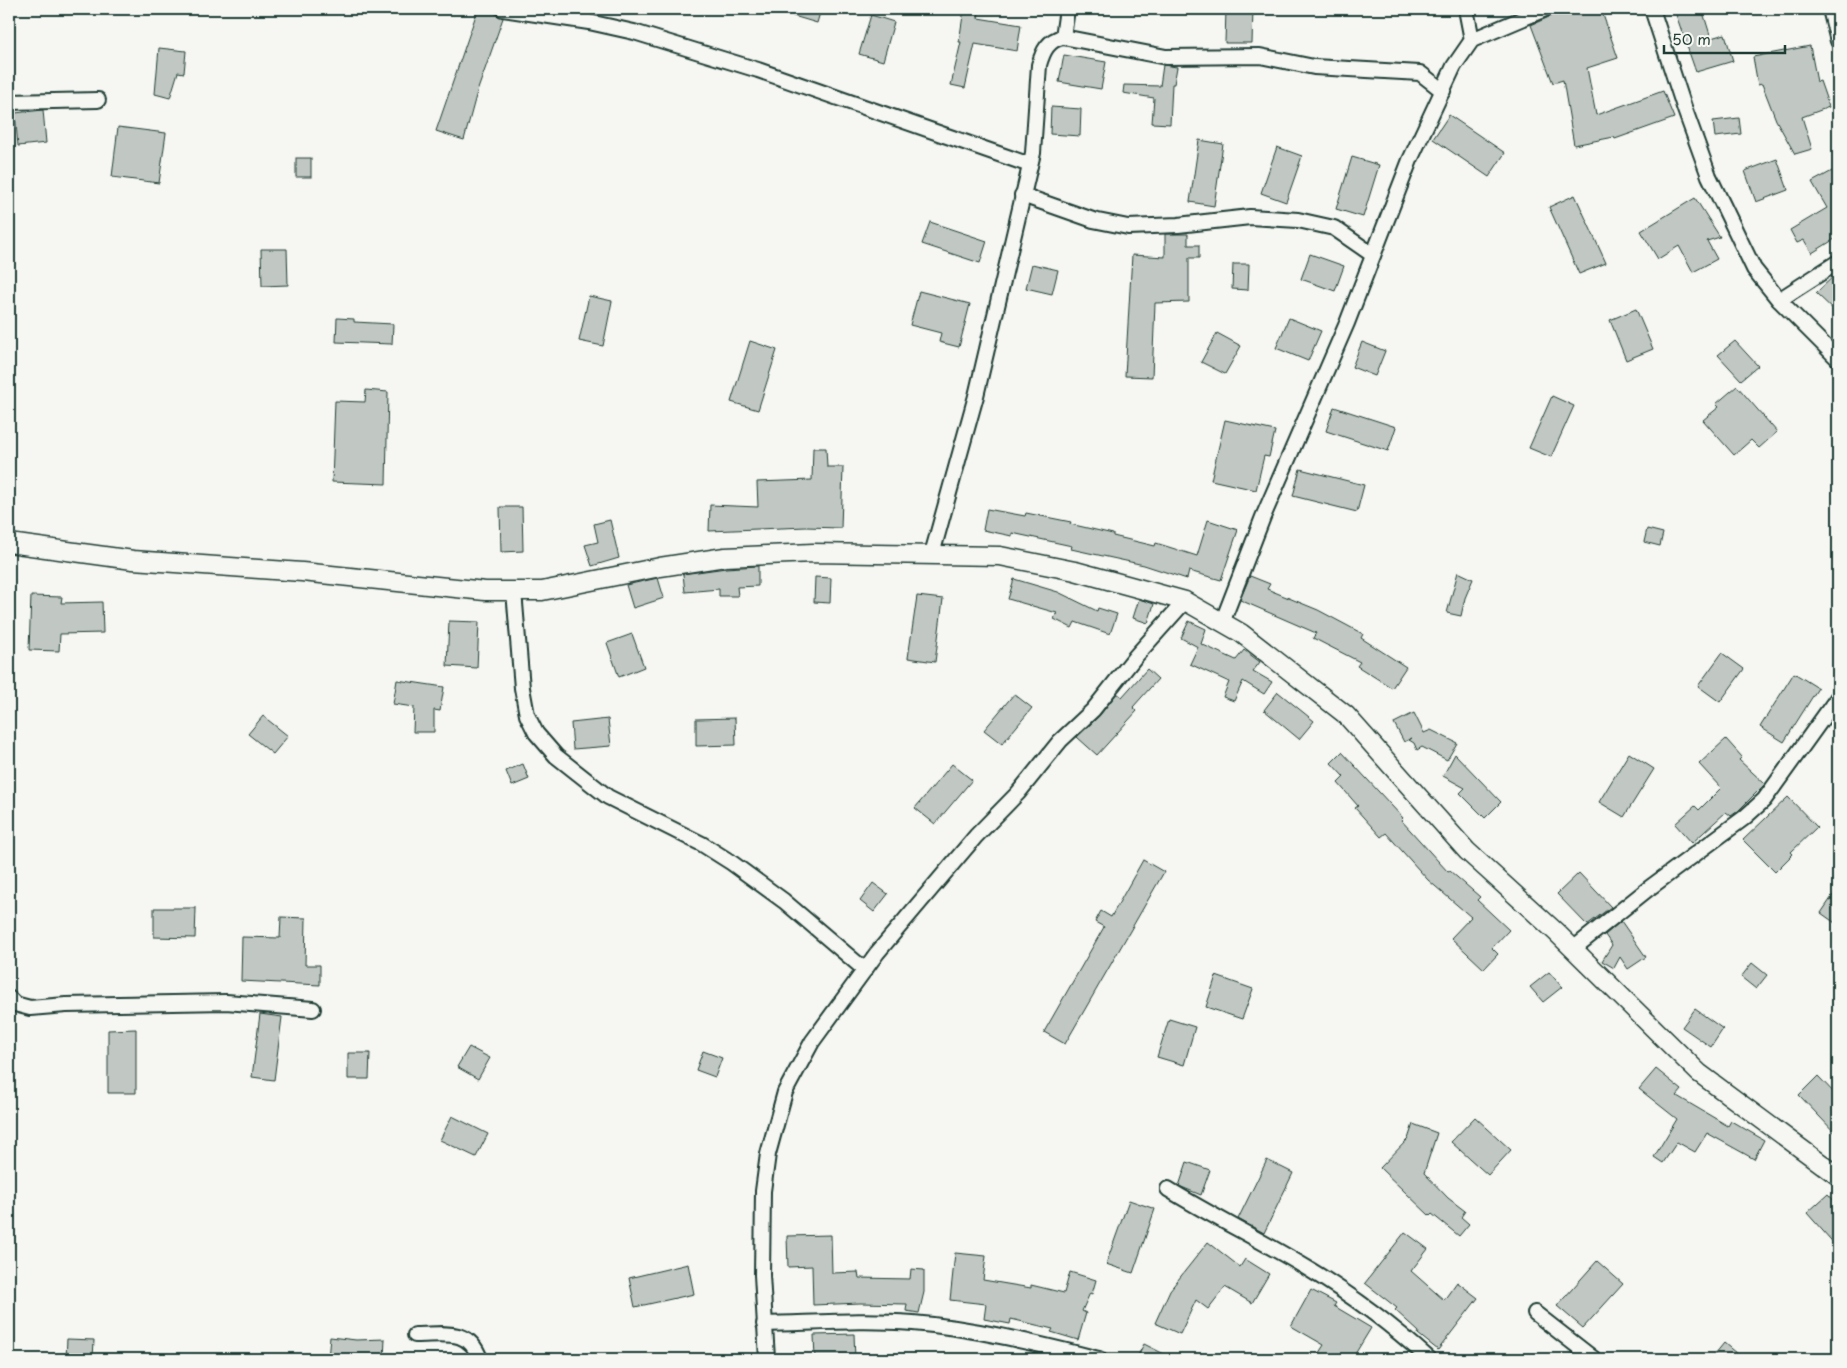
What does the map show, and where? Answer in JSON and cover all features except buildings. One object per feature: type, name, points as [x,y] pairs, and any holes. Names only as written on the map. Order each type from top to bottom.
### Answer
[{"type":"street","points":[[503,9],[589,22],[634,32],[758,70],[1030,165]]},
{"type":"street","points":[[1063,37],[1067,9]]},
{"type":"street","points":[[1466,9],[1472,40]]},
{"type":"street","points":[[1222,623],[1263,518],[1346,323],[1410,160],[1454,66],[1472,40],[1544,9]]},
{"type":"street","points":[[1652,9],[1709,176],[1754,269],[1779,300],[1838,359]]},
{"type":"street","points":[[1830,9],[1838,41]]},
{"type":"street","points":[[932,554],[976,396],[1030,165],[1039,65],[1043,51],[1051,42],[1063,37],[1166,57],[1260,56],[1314,67],[1420,73],[1442,91]]},
{"type":"street","points":[[9,102],[98,100]]},
{"type":"street","points":[[1022,195],[1093,220],[1128,227],[1178,226],[1250,217],[1298,220],[1334,228],[1373,255]]},
{"type":"street","points":[[1779,300],[1838,262]]},
{"type":"street","points":[[9,543],[133,560],[302,572],[485,591],[542,591],[660,567],[726,557],[813,553],[1000,556],[1032,562],[1185,601],[1241,633],[1346,715],[1467,851],[1573,949],[1699,1073],[1838,1176]]},
{"type":"street","points":[[514,591],[521,680],[527,715],[536,733],[556,756],[608,797],[702,844],[732,863],[784,901],[864,970]]},
{"type":"street","points":[[767,1359],[764,1324],[763,1191],[768,1154],[785,1092],[812,1042],[864,970],[976,836],[1018,793],[1060,742],[1093,710],[1135,657],[1185,601]]},
{"type":"street","points":[[1573,949],[1656,883],[1744,818],[1764,800],[1838,697]]},
{"type":"street","points":[[9,998],[15,1004],[30,1008],[66,1005],[226,1002],[313,1009]]},
{"type":"street","points":[[1168,1189],[1213,1217],[1307,1268],[1368,1310],[1428,1359]]},
{"type":"street","points":[[1534,1313],[1594,1359]]},
{"type":"street","points":[[764,1324],[914,1323],[1045,1346],[1099,1359]]},
{"type":"street","points":[[414,1335],[459,1336],[474,1345],[480,1359]]}]
